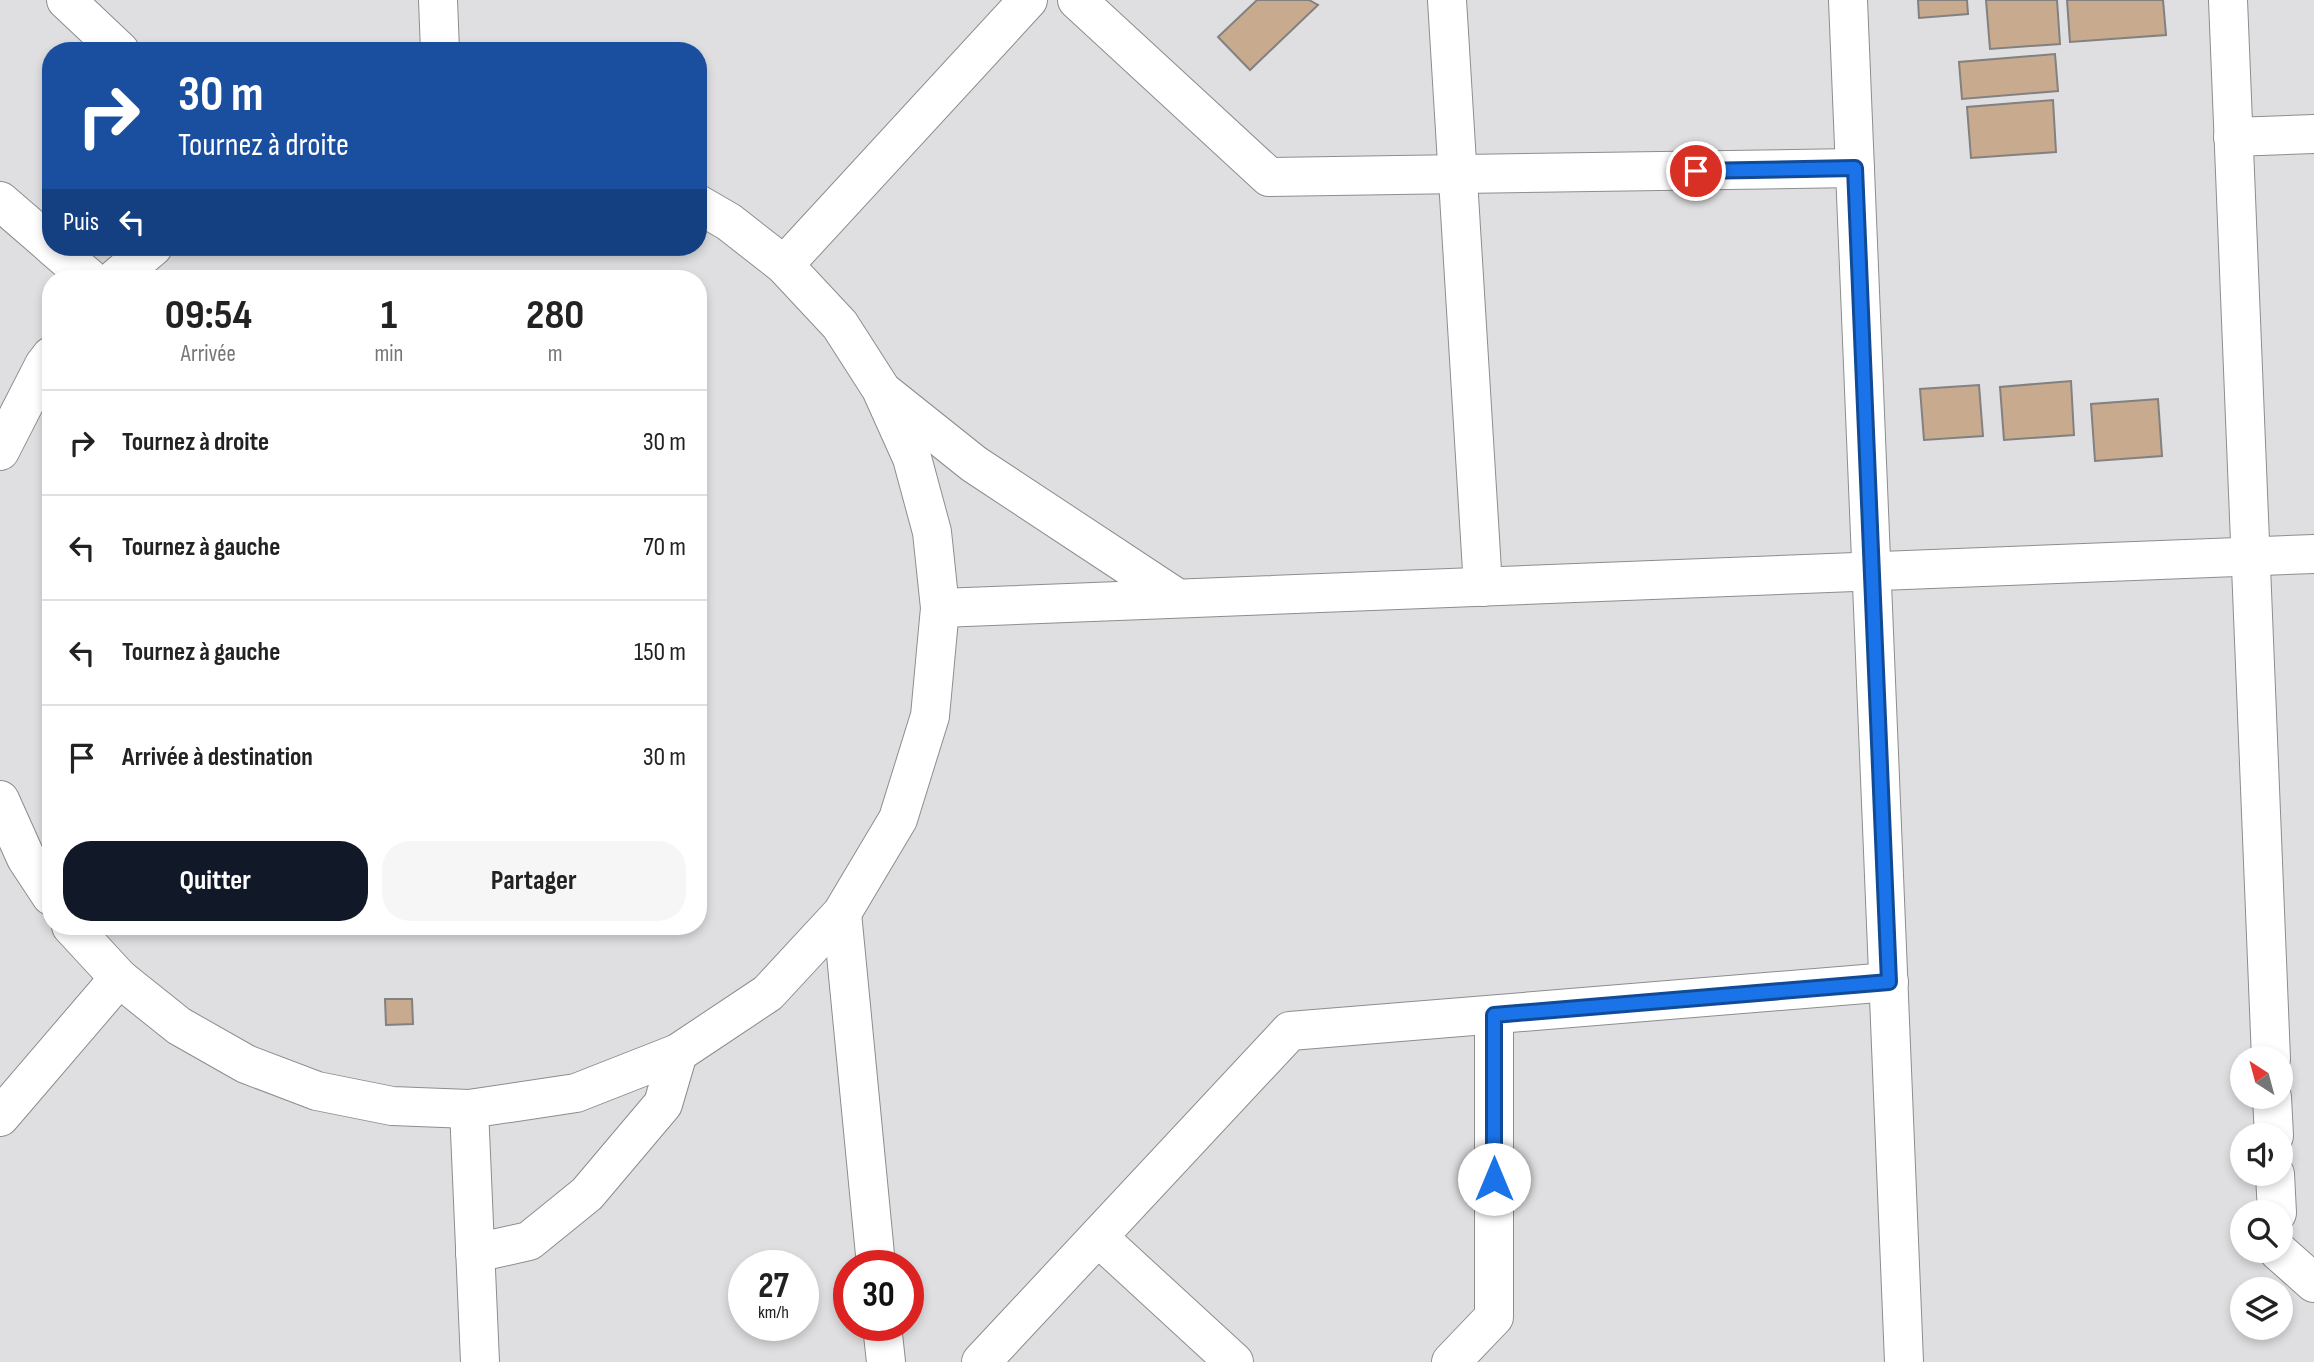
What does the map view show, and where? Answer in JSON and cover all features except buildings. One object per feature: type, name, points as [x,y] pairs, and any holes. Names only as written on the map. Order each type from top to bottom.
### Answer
[{"type":"street","points":[[66,0],[110,42]]},
{"type":"street","points":[[438,0],[440,42]]},
{"type":"street","points":[[784,265],[1028,0]]},
{"type":"street","points":[[1077,0],[1269,177],[1855,168]]},
{"type":"street","points":[[1447,0],[1483,587]]},
{"type":"street","points":[[1848,0],[1904,1362]]},
{"type":"street","points":[[2228,0],[2270,1046]]},
{"type":"street","points":[[2233,137],[2314,134]]},
{"type":"street","points":[[0,201],[42,237]]},
{"type":"street","points":[[79,935],[119,978],[190,1033],[246,1064],[317,1091],[392,1106],[469,1109],[576,1093],[678,1053],[768,993],[842,913],[898,819],[930,716],[940,608],[932,532],[912,458],[881,389],[840,325],[784,265],[729,222],[707,209]]},
{"type":"street","points":[[64,256],[80,270]]},
{"type":"street","points":[[126,270],[142,256]]},
{"type":"street","points":[[0,451],[42,369]]},
{"type":"street","points":[[881,389],[974,464],[1177,598]]},
{"type":"street","points":[[940,608],[2314,554]]},
{"type":"street","points":[[0,800],[26,858],[42,882]]},
{"type":"street","points":[[842,913],[875,1250]]},
{"type":"street","points":[[0,1117],[119,978]]},
{"type":"street","points":[[981,1362],[1290,1031],[1889,982]]},
{"type":"street","points":[[1451,1362],[1494,1317],[1494,1015]]},
{"type":"street","points":[[475,1253],[529,1241],[587,1194],[663,1104],[678,1053]]},
{"type":"street","points":[[469,1109],[480,1362]]},
{"type":"street","points":[[1098,1237],[1234,1362]]},
{"type":"street","points":[[2292,1263],[2314,1283]]},
{"type":"street","points":[[884,1341],[886,1362]]},
{"type":"route","points":[[1494,1179],[1494,1015],[1889,982],[1855,168],[1696,171]]}]
